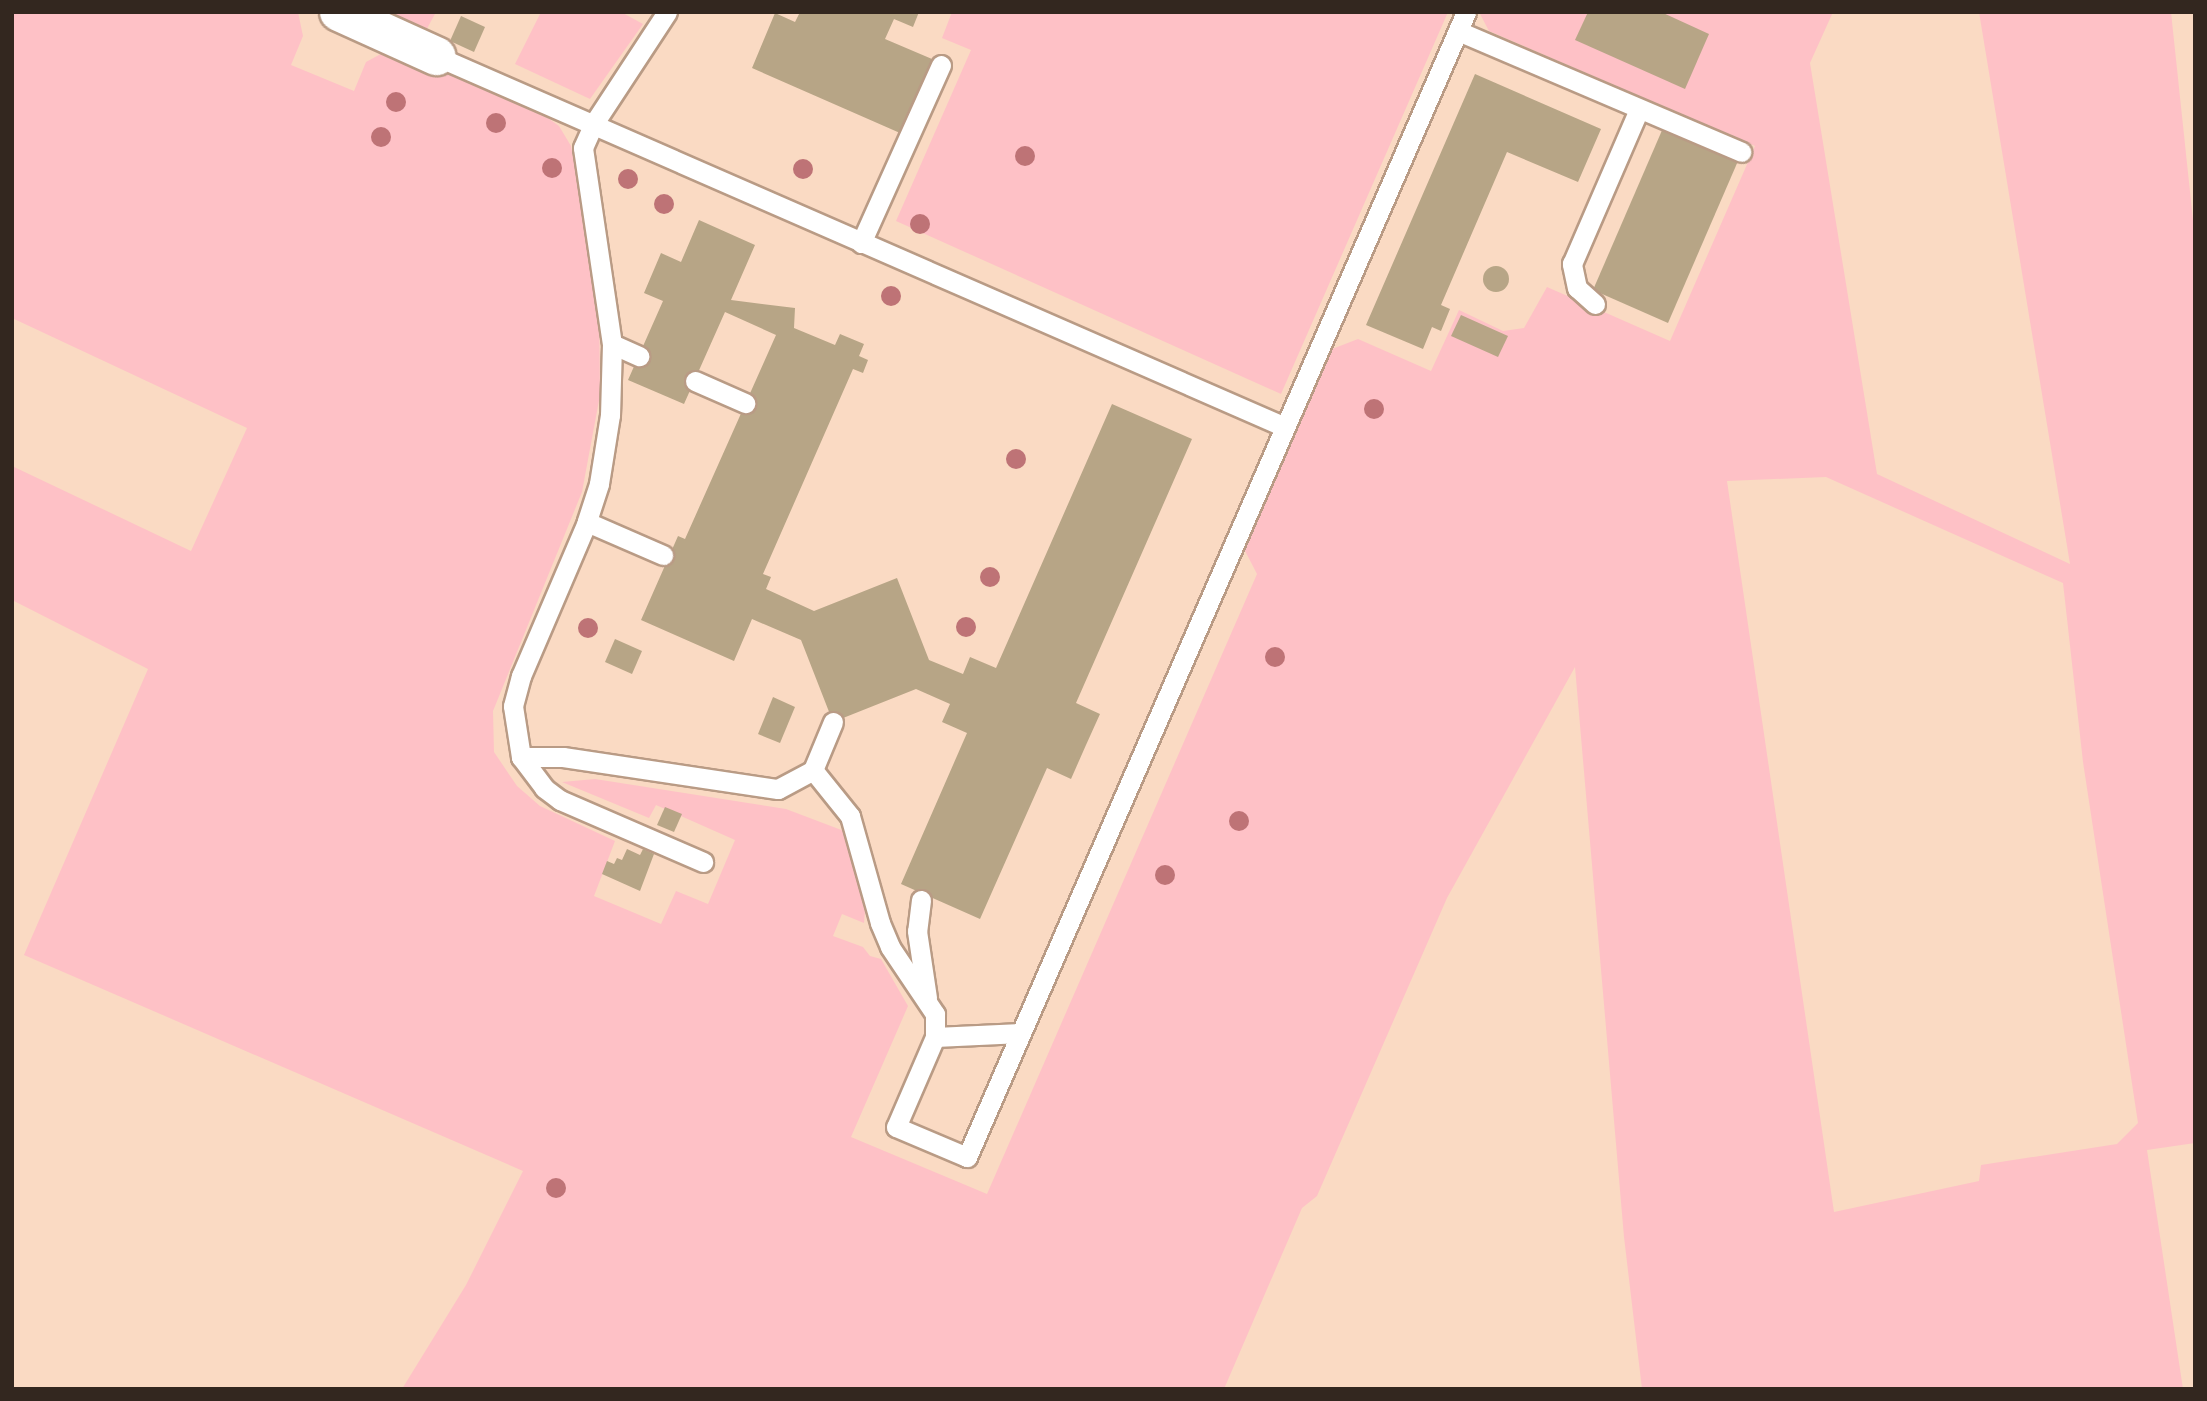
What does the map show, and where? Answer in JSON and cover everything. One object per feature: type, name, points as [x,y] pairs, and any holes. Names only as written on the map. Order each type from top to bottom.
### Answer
[{"type":"street","points":[[339,12],[436,55]]},
{"type":"lane","points":[[667,12],[594,123],[583,148],[612,344],[610,415],[599,484],[587,522],[521,676],[513,706],[521,757],[544,789],[560,800],[703,862]]},
{"type":"lane","points":[[813,771],[850,816],[885,935],[907,974],[935,1014],[935,1037],[896,1127],[967,1157],[1283,426],[1466,12]]},
{"type":"lane","points":[[1458,31],[1741,152]]},
{"type":"lane","points":[[436,55],[1283,426]]},
{"type":"lane","points":[[861,243],[941,65]]},
{"type":"lane","points":[[1595,304],[1577,288],[1572,264],[1639,109]]},
{"type":"lane","points":[[612,344],[639,356]]},
{"type":"lane","points":[[695,381],[745,403]]},
{"type":"lane","points":[[587,522],[663,555]]},
{"type":"lane","points":[[521,757],[563,757],[778,789],[813,771],[833,722]]},
{"type":"lane","points":[[921,901],[917,931],[927,999]]},
{"type":"lane","points":[[935,1037],[1021,1033]]},
{"type":"shaded area","points":[[12,12],[298,12],[303,36],[291,65],[354,91],[366,62],[390,49],[538,111],[559,126],[571,146],[599,296],[600,395],[582,492],[493,711],[494,752],[517,786],[540,806],[615,841],[594,896],[661,924],[676,891],[708,904],[735,840],[656,805],[649,818],[562,782],[595,779],[786,809],[844,831],[865,911],[864,923],[842,914],[833,936],[863,947],[870,956],[881,959],[908,1006],[851,1137],[987,1194],[1257,574],[1242,545],[1327,351],[1358,339],[1431,371],[1459,310],[1503,331],[1524,328],[1547,287],[1670,341],[1755,146],[1489,31],[1479,12],[1833,12],[1810,63],[1877,474],[2070,564],[1979,12],[2171,12],[2195,239],[2195,1143],[2147,1150],[2183,1389],[1642,1389],[1624,1237],[1575,667],[1447,898],[1317,1196],[1302,1208],[1224,1389],[402,1389],[466,1285],[523,1171],[24,955],[148,669],[12,600],[12,466],[191,551],[247,428],[12,318]],"holes":[[[1826,477],[2063,583],[2083,762],[2138,1123],[2117,1144],[1981,1165],[1979,1181],[1834,1212],[1727,481]]]},
{"type":"shaded area","points":[[370,12],[436,12],[423,36]]},
{"type":"shaded area","points":[[541,12],[621,12],[643,24],[590,99],[515,64]]},
{"type":"shaded area","points":[[952,12],[1448,12],[1281,394],[896,221],[971,50],[942,38]]},
{"type":"building","points":[[800,12],[919,12],[913,27],[894,19],[885,39],[932,59],[900,133],[752,68],[775,13],[795,22]]},
{"type":"building","points":[[1588,12],[1661,12],[1709,34],[1685,89],[1575,40]]},
{"type":"building","points":[[461,16],[485,27],[474,52],[450,41]]},
{"type":"building","points":[[1475,74],[1601,129],[1578,182],[1507,152],[1441,305],[1450,309],[1441,331],[1432,327],[1423,349],[1366,325]]},
{"type":"building","points":[[1663,128],[1738,161],[1668,323],[1593,290]]},
{"type":"building","points":[[699,220],[755,245],[731,300],[795,308],[794,328],[835,345],[840,334],[864,344],[859,356],[868,360],[863,373],[853,369],[763,574],[771,577],[766,589],[814,611],[897,578],[929,660],[963,674],[970,657],[996,668],[1112,404],[1192,439],[1076,703],[1100,714],[1071,779],[1047,768],[980,919],[901,884],[967,733],[942,722],[950,704],[916,689],[833,722],[801,640],[752,619],[734,661],[641,620],[678,536],[685,539],[776,335],[725,312],[684,404],[628,380],[663,301],[644,293],[661,253],[681,262]]},
{"type":"building","points":[[1496,266],[1505,270],[1509,279],[1505,288],[1496,292],[1487,288],[1483,279],[1487,270]]},
{"type":"building","points":[[1461,315],[1508,336],[1498,357],[1451,336]]},
{"type":"building","points":[[615,639],[642,651],[632,674],[605,662]]},
{"type":"building","points":[[773,697],[795,707],[780,743],[758,734]]},
{"type":"building","points":[[665,807],[682,814],[674,832],[657,825]]},
{"type":"building","points":[[627,849],[640,855],[643,849],[654,854],[640,891],[602,874],[607,861],[614,864],[617,858],[622,860]]}]
